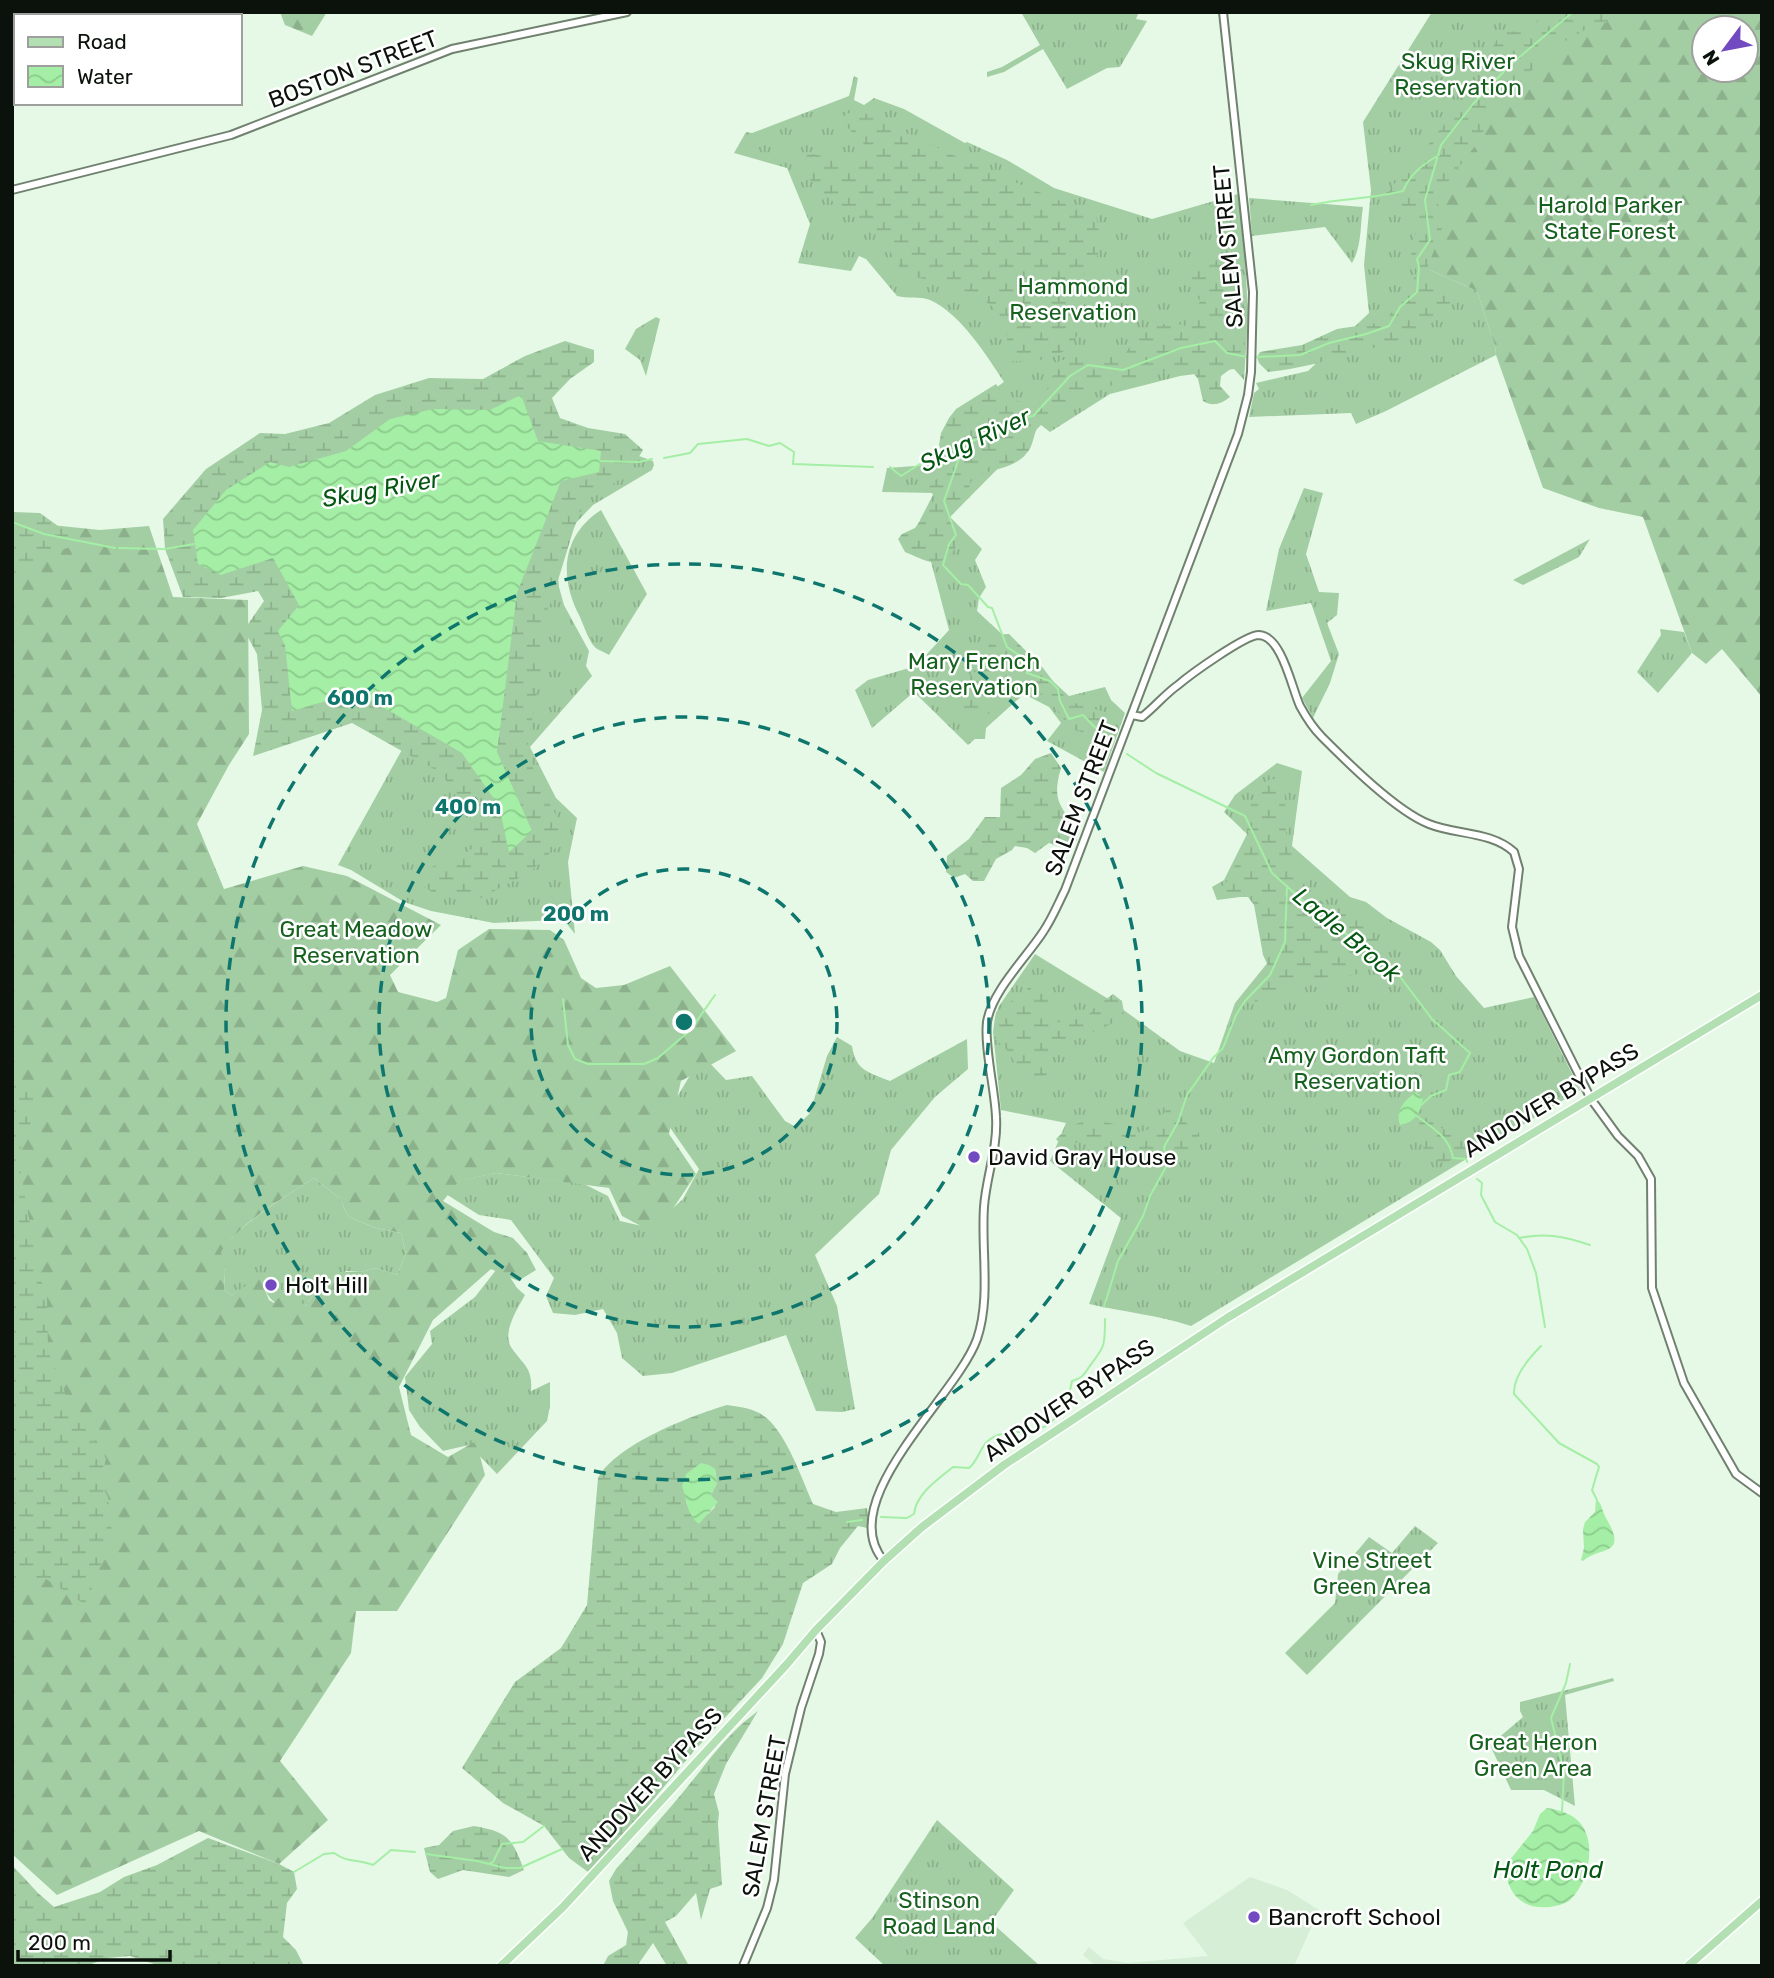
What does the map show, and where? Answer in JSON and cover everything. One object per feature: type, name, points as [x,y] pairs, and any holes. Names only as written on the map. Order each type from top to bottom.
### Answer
[{"type":"main road","name":"ANDOVER BYPASS","points":[[501,1966],[563,1908],[788,1664],[816,1630],[884,1561],[952,1504],[1094,1404],[1227,1318],[1762,995]]},
{"type":"main road","points":[[1688,1966],[1762,1901]]},
{"type":"street","name":"BOSTON STREET","points":[[12,190],[188,148],[231,135],[452,49],[627,12]]},
{"type":"street","name":"SALEM STREET","points":[[884,1561],[878,1554],[871,1533],[876,1500],[896,1459],[968,1360],[979,1333],[984,1283],[984,1204],[997,1120],[988,1019],[999,993],[1053,915],[1132,715],[1245,411],[1251,372],[1253,292],[1223,12]]},
{"type":"street","points":[[1132,715],[1142,717],[1176,685],[1241,642],[1256,636],[1270,639],[1278,650],[1297,700],[1310,723],[1394,802],[1429,824],[1494,840],[1514,852],[1519,869],[1512,922],[1516,949],[1591,1099],[1618,1136],[1638,1156],[1651,1179],[1652,1288],[1684,1383],[1735,1474],[1762,1493]]},
{"type":"street","name":"SALEM STREET","points":[[743,1966],[755,1941],[770,1896],[785,1774],[819,1654],[821,1642],[816,1630]]},
{"type":"shaded area","name":"Bancroft School","points":[[1250,1877],[1287,1890],[1319,1910],[1294,1966],[1096,1966],[1083,1955],[1089,1947],[1103,1959],[1128,1963],[1208,1956],[1183,1923]]},
{"type":"green space","points":[[280,12],[327,12],[312,36],[285,25]]},
{"type":"green space","points":[[1021,12],[1139,12],[1136,19],[1147,21],[1120,67],[1107,68],[1067,89],[1043,49],[1004,72],[987,77],[987,72],[1002,67],[1040,45]]},
{"type":"green space","name":"Skug River Reservation","points":[[1432,12],[1575,12],[1544,51],[1414,263],[1477,291],[1496,355],[1356,424],[1351,413],[1249,417],[1254,393],[1259,389],[1256,383],[1308,371],[1369,313],[1364,265],[1371,190],[1363,122]]},
{"type":"green space","points":[[1546,12],[1610,12],[1608,22],[1588,28],[1546,52],[1518,88],[1490,112],[1481,138],[1440,192],[1438,203],[1442,230],[1428,266],[1450,303],[1431,323],[1393,342],[1310,365],[1268,372],[1259,363],[1257,357],[1260,352],[1302,345],[1337,329],[1384,322],[1393,311],[1417,271],[1411,255],[1416,230],[1412,216],[1384,196],[1396,182],[1399,172],[1423,155],[1431,140],[1478,85],[1487,72],[1491,50],[1501,32],[1527,31]]},
{"type":"green space","name":"Harold Parker State Forest","points":[[1575,12],[1762,12],[1762,697],[1722,649],[1706,664],[1692,653],[1643,517],[1599,508],[1543,488],[1496,355],[1477,291],[1414,263],[1438,190]]},
{"type":"green space","name":"Hammond Reservation","points":[[854,76],[858,78],[854,100],[864,105],[874,98],[904,109],[965,143],[1007,160],[1054,188],[1152,219],[1238,194],[1248,315],[1244,380],[1234,369],[1180,376],[1110,394],[1050,432],[1041,425],[950,517],[982,549],[975,560],[986,587],[979,598],[977,611],[1069,696],[1105,687],[1111,700],[1125,713],[1104,772],[1047,741],[1061,723],[1049,707],[1024,694],[986,728],[985,739],[975,739],[968,745],[914,692],[872,728],[855,690],[868,680],[916,666],[949,630],[920,520],[934,493],[882,492],[887,468],[957,463],[953,418],[1004,382],[972,336],[952,315],[930,300],[897,296],[866,259],[859,256],[851,271],[798,263],[810,224],[787,168],[734,153],[746,132],[752,133],[849,96]]},
{"type":"green space","points":[[856,109],[974,165],[1096,216],[1099,232],[1098,254],[1082,280],[1081,325],[1070,346],[1050,358],[1010,361],[1005,352],[1007,337],[1003,320],[994,309],[967,292],[904,274],[879,234],[831,200],[808,178],[806,153],[856,162],[865,145],[839,119]]},
{"type":"green space","points":[[1249,198],[1363,207],[1359,243],[1352,263],[1325,227],[1252,236]]},
{"type":"green space","points":[[1217,260],[1226,264],[1233,274],[1237,288],[1225,305],[1233,321],[1243,328],[1241,366],[1233,367],[1221,376],[1220,386],[1230,397],[1217,404],[1203,401],[1198,379],[1190,369],[1153,372],[1140,380],[1124,382],[1069,399],[1056,418],[1039,425],[1029,451],[1020,460],[977,476],[972,481],[967,492],[951,510],[957,538],[953,552],[945,559],[935,562],[905,552],[898,539],[915,528],[935,499],[929,487],[941,473],[945,462],[939,445],[941,433],[956,409],[996,384],[1013,399],[1023,403],[1035,403],[1047,389],[1059,361],[1082,355],[1126,353],[1137,338],[1151,328],[1167,324],[1185,326],[1193,318],[1200,301],[1188,281],[1189,272]]},
{"type":"green space","points":[[656,317],[660,319],[646,376],[640,360],[625,349],[636,329]]},
{"type":"green space","points":[[565,341],[594,350],[594,362],[570,379],[552,398],[560,418],[588,428],[625,434],[643,450],[620,479],[587,498],[574,528],[539,639],[542,663],[527,749],[538,783],[562,826],[561,843],[530,872],[479,899],[436,895],[422,885],[420,874],[446,859],[464,854],[477,845],[471,818],[441,773],[352,723],[253,756],[262,710],[257,654],[244,630],[264,601],[258,591],[221,598],[183,597],[165,549],[163,519],[206,469],[260,433],[285,434],[329,423],[375,395],[429,378],[483,379],[525,356]]},
{"type":"green space","name":"Great Meadow Reservation","points":[[577,434],[653,461],[654,465],[652,470],[593,505],[572,527],[558,577],[564,605],[589,651],[586,666],[592,676],[530,747],[556,798],[577,818],[568,862],[575,934],[567,924],[558,920],[494,923],[431,911],[404,902],[338,865]]},
{"type":"green space","points":[[1304,488],[1323,493],[1306,554],[1319,592],[1339,593],[1337,615],[1327,623],[1339,654],[1330,683],[1313,718],[1302,698],[1331,661],[1311,603],[1266,611],[1279,549]]},
{"type":"green space","points":[[601,510],[647,594],[609,655],[596,648],[588,635],[573,602],[567,573],[571,545],[578,532]]},
{"type":"green space","points":[[12,512],[40,513],[76,539],[72,546],[29,563],[12,576]]},
{"type":"green space","points":[[12,521],[100,530],[149,526],[173,597],[248,600],[249,734],[197,824],[224,889],[303,866],[347,876],[441,925],[390,975],[398,992],[437,1002],[446,998],[458,950],[489,929],[550,930],[564,940],[581,978],[596,988],[624,985],[670,966],[736,1051],[681,1081],[669,1134],[696,1174],[656,1234],[622,1216],[609,1188],[496,1173],[459,1181],[443,1201],[494,1232],[513,1238],[527,1253],[536,1270],[518,1281],[491,1269],[433,1320],[399,1387],[411,1435],[448,1457],[476,1441],[485,1475],[397,1611],[356,1611],[351,1653],[280,1761],[328,1820],[279,1864],[199,1831],[57,1895],[12,1854]],"holes":[[[314,1178],[339,1198],[349,1217],[376,1228],[401,1233],[406,1254],[397,1275],[376,1268],[361,1272],[331,1272],[305,1306],[287,1289],[274,1303],[269,1300],[263,1285],[267,1274],[232,1295],[224,1290],[225,1271],[221,1252],[251,1220]]]},
{"type":"green space","points":[[1590,539],[1579,557],[1523,585],[1513,580]]},
{"type":"green space","points":[[1660,629],[1684,632],[1692,653],[1658,693],[1637,672],[1661,635]]},
{"type":"green space","name":"Mary French Reservation","points":[[1009,634],[1043,668],[1068,701],[1105,712],[1104,725],[1094,735],[1070,729],[1044,696],[1021,684],[987,715],[972,718],[955,707],[945,688],[948,678],[962,677],[977,670],[995,635]]},
{"type":"green space","points":[[1051,753],[1061,768],[1058,800],[1077,840],[1062,848],[1049,843],[1035,853],[1015,846],[996,859],[984,881],[973,881],[965,874],[954,878],[946,872],[947,856],[969,839],[985,817],[1000,817],[1001,788],[1021,775],[1035,759]]},
{"type":"green space","name":"Amy Gordon Taft Reservation","points":[[1277,763],[1302,771],[1292,846],[1350,897],[1366,902],[1387,918],[1431,942],[1484,1008],[1534,997],[1580,1090],[1191,1326],[1089,1304],[1121,1218],[1050,1161],[1066,1123],[1001,1110],[993,1032],[995,1017],[999,1006],[1035,954],[1110,1000],[1180,1051],[1214,1063],[1235,1003],[1273,956],[1255,904],[1248,896],[1217,900],[1212,887],[1224,880],[1247,834],[1224,812],[1235,795]]},
{"type":"green space","points":[[1278,780],[1284,792],[1287,839],[1303,878],[1324,904],[1346,907],[1368,925],[1385,951],[1375,963],[1357,974],[1299,983],[1255,1002],[1253,989],[1269,968],[1263,955],[1254,905],[1248,897],[1222,897],[1218,893],[1218,887],[1225,885],[1249,837],[1247,827],[1250,807],[1262,783]]},
{"type":"green space","points":[[1031,982],[1048,998],[1050,1013],[1056,1023],[1087,1017],[1113,994],[1122,1001],[1124,1013],[1115,1022],[1051,1051],[1050,1069],[1040,1085],[1028,1082],[1006,1049],[994,1038],[996,1012],[1026,991]]},
{"type":"green space","points":[[837,1037],[852,1046],[857,1061],[864,1070],[890,1081],[967,1039],[968,1069],[935,1097],[891,1150],[879,1194],[815,1255],[837,1306],[855,1409],[842,1412],[816,1411],[786,1335],[672,1373],[643,1376],[622,1358],[617,1333],[603,1309],[575,1315],[553,1313],[546,1296],[554,1278],[511,1220],[479,1215],[446,1194],[452,1182],[496,1173],[584,1184],[608,1196],[620,1221],[651,1228],[683,1199],[699,1169],[664,1119],[702,1055],[726,1080],[752,1076],[785,1121],[796,1127],[810,1113],[827,1056]]},
{"type":"green space","points":[[12,1080],[24,1084],[37,1105],[18,1157],[39,1274],[47,1298],[48,1351],[67,1398],[106,1459],[100,1482],[108,1497],[112,1533],[86,1605],[46,1579],[12,1578],[12,1245],[19,1240],[16,1178],[12,1177]]},
{"type":"green space","points":[[1178,1105],[1184,1112],[1187,1124],[1199,1133],[1200,1143],[1193,1153],[1147,1158],[1100,1150],[1081,1142],[1062,1146],[1056,1139],[1076,1124],[1086,1121],[1105,1122],[1138,1133],[1155,1127],[1168,1107]]},
{"type":"green space","points":[[1419,1113],[1443,1129],[1461,1133],[1475,1144],[1468,1152],[1460,1152],[1446,1164],[1429,1158],[1409,1123]]},
{"type":"green space","points":[[314,1178],[339,1198],[349,1217],[376,1228],[401,1233],[406,1254],[397,1275],[376,1268],[361,1272],[346,1271],[314,1294],[305,1306],[274,1302],[263,1285],[267,1274],[232,1295],[224,1290],[225,1271],[220,1252],[251,1220]]},
{"type":"green space","points":[[505,1269],[525,1295],[512,1320],[509,1341],[529,1371],[531,1391],[550,1382],[550,1406],[547,1421],[497,1474],[469,1445],[443,1451],[420,1427],[409,1410],[405,1377],[432,1344],[430,1331],[475,1297],[496,1270]]},
{"type":"green space","points":[[727,1405],[760,1413],[772,1423],[786,1444],[813,1504],[836,1512],[867,1508],[869,1521],[867,1528],[858,1526],[840,1548],[832,1564],[803,1583],[783,1644],[762,1678],[588,1872],[569,1858],[544,1826],[503,1803],[462,1768],[515,1682],[561,1648],[587,1605],[598,1478],[607,1466],[637,1443]],"holes":[[[715,1469],[717,1483],[711,1495],[715,1507],[708,1514],[687,1505],[683,1486],[685,1478]]]},
{"type":"green space","name":"Vine Street Green Area","points":[[1415,1526],[1438,1543],[1307,1675],[1285,1653],[1335,1603],[1338,1574],[1369,1537],[1392,1553]]},
{"type":"green space","name":"Great Heron Green Area","points":[[1613,1678],[1614,1681],[1565,1695],[1575,1806],[1544,1790],[1511,1790],[1490,1745],[1523,1717],[1520,1702]]},
{"type":"green space","points":[[758,1711],[726,1764],[714,1794],[719,1813],[722,1885],[710,1889],[701,1920],[696,1893],[676,1916],[665,1922],[689,1966],[667,1966],[653,1943],[637,1966],[603,1966],[608,1956],[626,1945],[628,1932],[613,1901],[609,1881],[616,1869],[723,1743]]},
{"type":"green space","name":"Stinson Road Land","points":[[937,1820],[1014,1890],[991,1922],[1040,1966],[885,1966],[855,1938],[873,1917]]},
{"type":"green space","points":[[474,1826],[494,1831],[507,1838],[516,1850],[524,1870],[509,1877],[463,1870],[438,1879],[430,1872],[424,1848],[439,1845],[453,1831]]},
{"type":"green space","points":[[208,1838],[294,1872],[297,1889],[287,1903],[283,1937],[296,1950],[304,1966],[160,1966],[130,1956],[108,1958],[86,1966],[12,1966],[12,1865],[54,1907],[100,1892],[124,1877],[157,1865]]},
{"type":"water","points":[[521,395],[538,441],[601,451],[599,472],[561,481],[517,593],[497,752],[532,831],[509,852],[499,806],[462,753],[357,692],[292,711],[285,645],[278,631],[299,605],[273,558],[221,575],[198,564],[193,530],[226,490],[270,462],[289,467],[346,451],[390,419],[433,409],[490,410]]},
{"type":"water","points":[[1416,1092],[1423,1098],[1419,1112],[1410,1122],[1400,1125],[1402,1106]]},
{"type":"water","points":[[701,1463],[715,1469],[717,1483],[711,1495],[718,1502],[699,1524],[689,1511],[682,1486],[686,1474]]},
{"type":"water","points":[[1596,1499],[1612,1530],[1613,1545],[1583,1561],[1583,1529],[1585,1522],[1595,1512]]},
{"type":"water","name":"Holt Pond","points":[[1547,1808],[1566,1813],[1581,1824],[1589,1842],[1588,1864],[1582,1884],[1570,1900],[1550,1907],[1531,1906],[1512,1892],[1505,1866],[1533,1831],[1540,1814]]},
{"type":"waterway","name":"Skug River","points":[[1257,357],[1300,355],[1329,343],[1389,326],[1400,307],[1417,292],[1417,259],[1430,240],[1425,200],[1441,145],[1473,104],[1510,65],[1573,12]]},
{"type":"waterway","points":[[1311,205],[1403,191],[1409,179],[1439,155]]},
{"type":"waterway","name":"Skug River","points":[[890,467],[901,476],[920,464],[984,436],[1007,421],[1033,416],[1070,376],[1088,365],[1123,370],[1181,348],[1215,341],[1227,353],[1247,357]]},
{"type":"waterway","name":"Skug River","points":[[664,458],[690,453],[698,444],[747,439],[769,446],[780,443],[794,452],[793,464],[873,467]]},
{"type":"waterway","name":"Ladle Brook","points":[[963,447],[944,501],[956,535],[949,544],[943,565],[961,584],[968,585],[992,608],[1007,647],[1026,660],[1027,673],[1050,681],[1058,689],[1060,701],[1069,719],[1083,715],[1110,743]]},
{"type":"waterway","name":"Skug River","points":[[600,461],[639,462],[652,459]]},
{"type":"waterway","name":"Skug River","points":[[12,522],[44,534],[115,548]]},
{"type":"waterway","name":"Skug River","points":[[119,548],[165,549],[194,544]]},
{"type":"waterway","name":"Ladle Brook","points":[[1127,754],[1156,773],[1245,816],[1272,873],[1310,907],[1364,947],[1371,956],[1398,974],[1432,1019],[1470,1053],[1460,1072],[1449,1075],[1446,1090],[1431,1096],[1421,1105]]},
{"type":"waterway","points":[[1104,1307],[1118,1261],[1167,1165],[1164,1147],[1178,1122],[1187,1095],[1223,1048],[1236,1015],[1245,1001],[1270,975],[1285,942],[1287,886]]},
{"type":"waterway","points":[[691,1029],[715,995]]},
{"type":"waterway","points":[[563,999],[568,1045],[575,1059],[588,1064],[644,1064],[658,1058],[687,1033]]},
{"type":"waterway","name":"Ladle Brook","points":[[1417,1116],[1444,1138],[1453,1158],[1466,1159],[1467,1162]]},
{"type":"waterway","name":"Ladle Brook","points":[[1477,1179],[1482,1183],[1481,1195],[1495,1222],[1517,1235],[1527,1249],[1536,1273],[1545,1327]]},
{"type":"waterway","points":[[1520,1238],[1555,1236],[1590,1245]]},
{"type":"waterway","points":[[881,1517],[907,1518],[914,1514],[919,1500],[929,1488],[953,1467],[969,1468],[983,1446],[996,1436],[1034,1430],[1052,1422],[1065,1403],[1072,1381],[1084,1374],[1101,1350],[1105,1319]]},
{"type":"waterway","name":"Ladle Brook","points":[[1541,1346],[1519,1374],[1514,1394],[1559,1443],[1597,1464],[1599,1467],[1592,1490],[1597,1500]]},
{"type":"waterway","points":[[847,1522],[862,1520]]},
{"type":"waterway","name":"Ladle Brook","points":[[1562,1812],[1564,1772],[1551,1718],[1566,1683],[1570,1664]]},
{"type":"waterway","points":[[489,1864],[493,1862],[502,1844],[523,1842],[544,1826]]},
{"type":"waterway","points":[[426,1854],[505,1868],[520,1868],[562,1849]]},
{"type":"waterway","points":[[294,1872],[324,1854],[334,1853],[373,1865],[391,1850],[415,1852]]},
{"type":"place","name":"David Gray House","points":[[974,1157]]},
{"type":"place","name":"Holt Hill","points":[[271,1285]]},
{"type":"place","name":"Bancroft School","points":[[1254,1917]]}]
